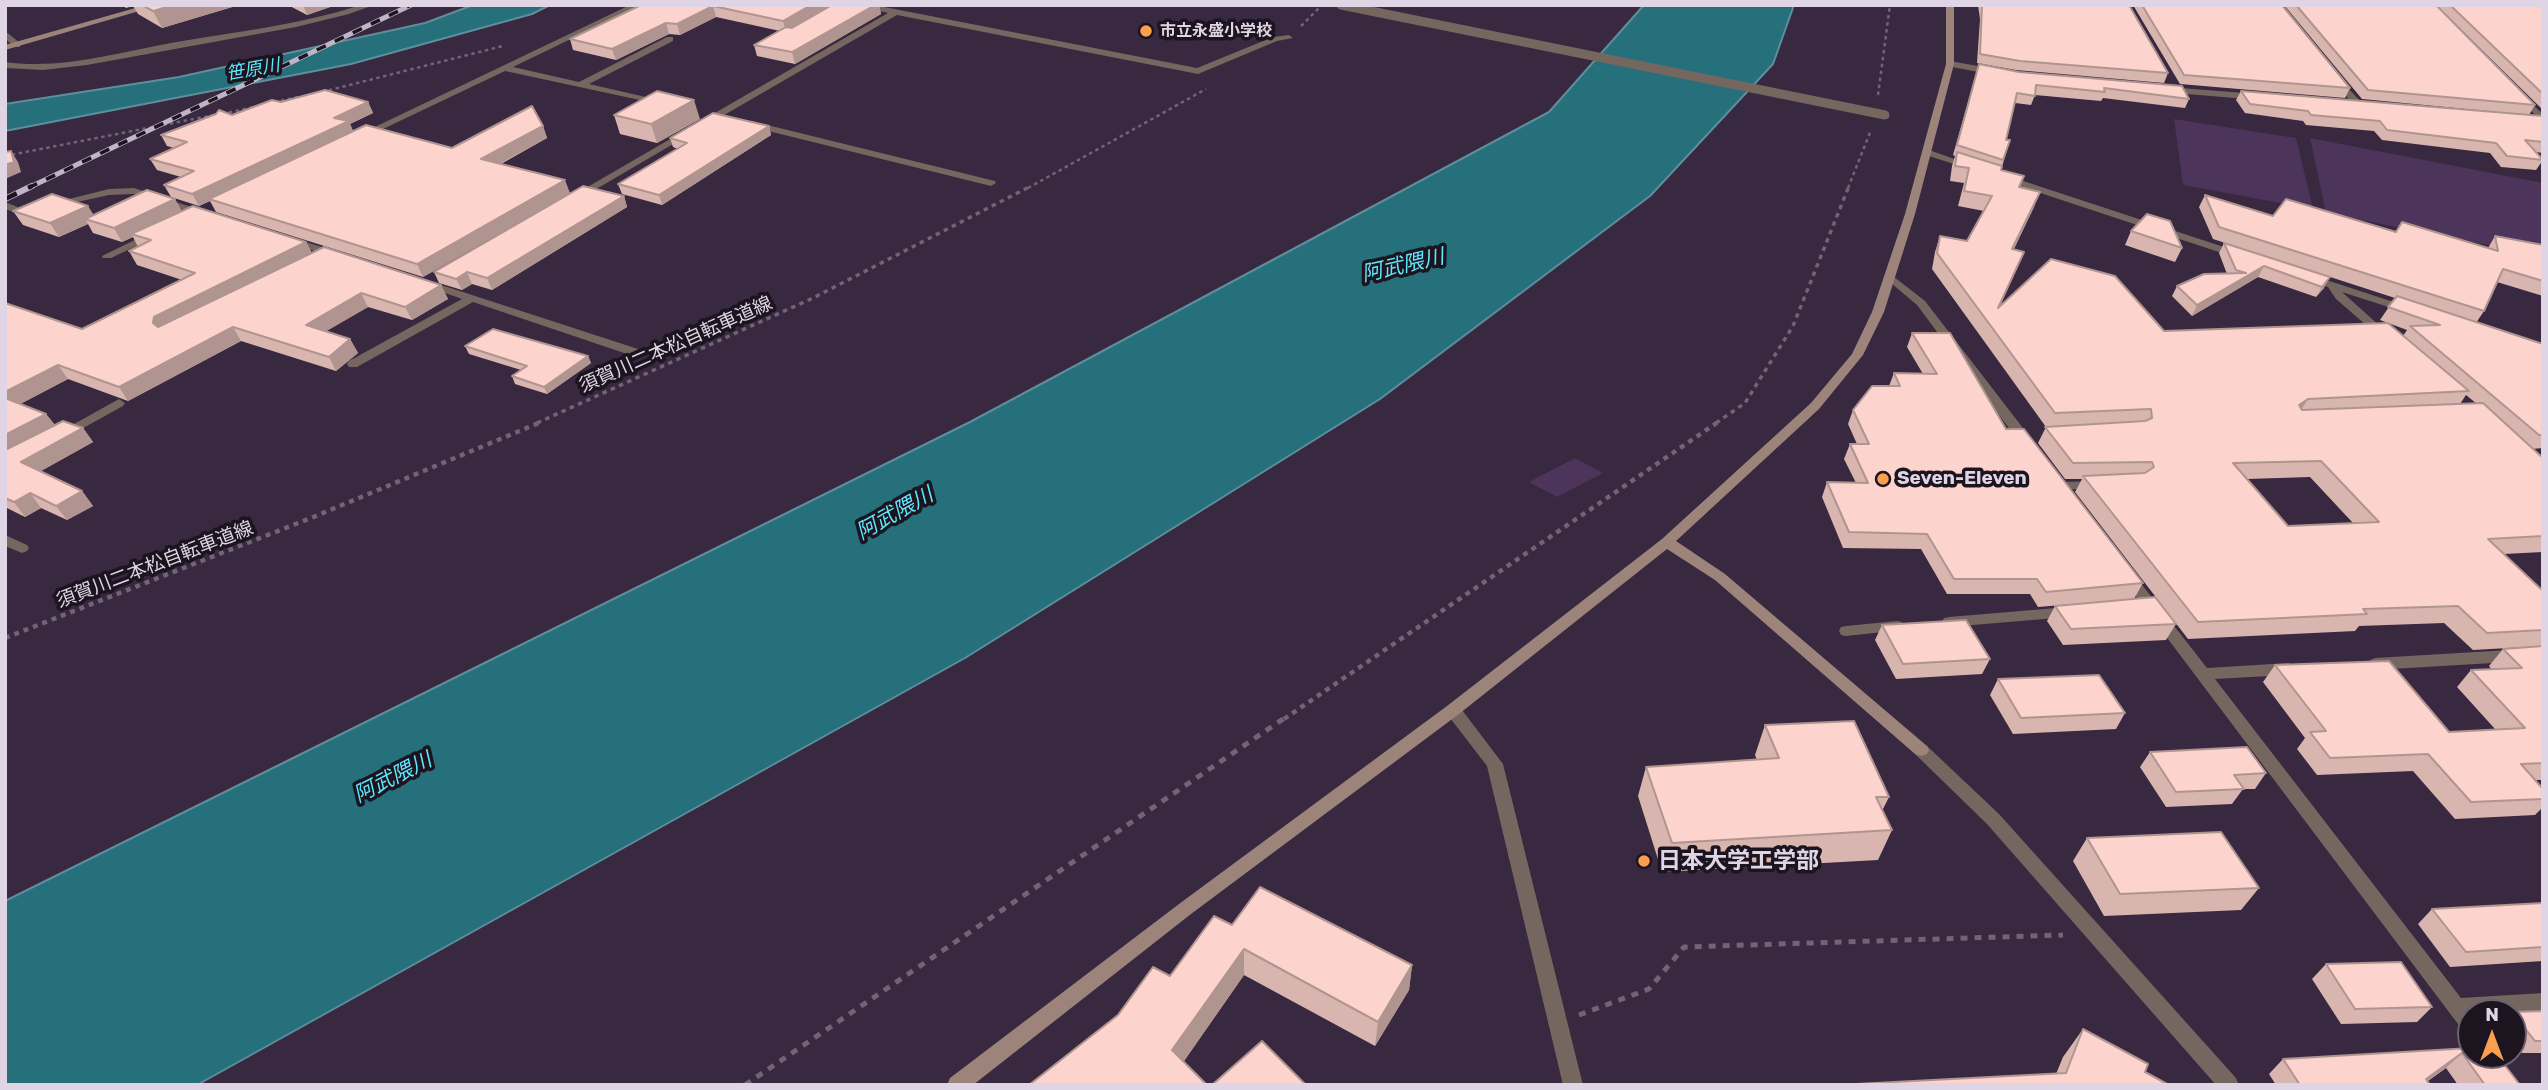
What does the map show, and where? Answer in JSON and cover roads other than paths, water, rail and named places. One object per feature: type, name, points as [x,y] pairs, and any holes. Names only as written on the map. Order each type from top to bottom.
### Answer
[{"type":"street","points":[[5,48],[156,5]]},
{"type":"street","points":[[5,65],[18,68],[49,66],[111,57],[302,23],[370,5]]},
{"type":"street","points":[[352,140],[558,40],[637,5]]},
{"type":"street","points":[[860,5],[1198,71],[1276,39],[1289,38]]},
{"type":"street","points":[[1341,5],[1880,117]]},
{"type":"street","points":[[957,1085],[1185,909],[1454,710],[1667,542],[1815,406],[1857,355],[1878,312],[1950,64],[1950,5]]},
{"type":"street","points":[[571,199],[894,13]]},
{"type":"street","points":[[558,40],[581,36],[630,16]]},
{"type":"street","points":[[5,33],[17,45]]},
{"type":"street","points":[[581,85],[670,39]]},
{"type":"street","points":[[1950,64],[2003,74]]},
{"type":"street","points":[[504,68],[676,107]]},
{"type":"street","points":[[2334,75],[2358,104]]},
{"type":"street","points":[[2170,80],[2176,90]]},
{"type":"street","points":[[2150,88],[2267,97]]},
{"type":"street","points":[[2514,90],[2543,120]]},
{"type":"street","points":[[2332,102],[2371,106]]},
{"type":"street","points":[[703,113],[730,119]]},
{"type":"street","points":[[2530,120],[2543,120]]},
{"type":"street","points":[[743,122],[991,183]]},
{"type":"street","points":[[1926,152],[1979,169]]},
{"type":"street","points":[[1992,174],[2253,260]]},
{"type":"street","points":[[5,205],[19,211],[108,192],[134,191],[200,212]]},
{"type":"street","points":[[188,217],[213,211]]},
{"type":"street","points":[[107,256],[165,228]]},
{"type":"street","points":[[279,236],[355,261]]},
{"type":"street","points":[[320,259],[331,253]]},
{"type":"street","points":[[2293,272],[2424,315]]},
{"type":"street","points":[[426,283],[438,276]]},
{"type":"street","points":[[1889,276],[1921,303],[2029,437],[2038,457]]},
{"type":"street","points":[[414,279],[634,352]]},
{"type":"street","points":[[2332,285],[2340,297],[2391,342]]},
{"type":"street","points":[[353,364],[472,298]]},
{"type":"street","points":[[51,440],[118,403]]},
{"type":"street","points":[[2076,506],[2056,481],[2111,484]]},
{"type":"street","points":[[5,540],[22,548]]},
{"type":"street","points":[[1667,542],[1720,577],[1921,750],[1993,819],[2228,1085]]},
{"type":"street","points":[[2121,566],[2143,606],[2202,674],[2456,1007],[2543,1002]]},
{"type":"street","points":[[1846,631],[2081,611]]},
{"type":"street","points":[[2352,666],[2543,654]]},
{"type":"street","points":[[2202,674],[2311,668]]},
{"type":"street","points":[[1454,710],[1495,764],[1573,1085]]},
{"type":"water","name":"笹原川","points":[[473,5],[550,5],[532,14],[351,64],[5,131],[5,104],[179,77],[425,23]]},
{"type":"water","name":"阿武隈川","points":[[1644,5],[1794,5],[1773,64],[1650,196],[1380,399],[965,658],[197,1085],[5,1085],[5,901],[970,422],[1549,112]]},
{"type":"railway","points":[[28,188],[411,5]]},
{"type":"railway","points":[[5,199],[32,186]]},
{"type":"place","name":"市立永盛小学校","points":[[1146,31]]},
{"type":"place","name":"Seven-Eleven","points":[[1883,479]]},
{"type":"place","name":"日本大学工学部","points":[[1644,861]]}]
